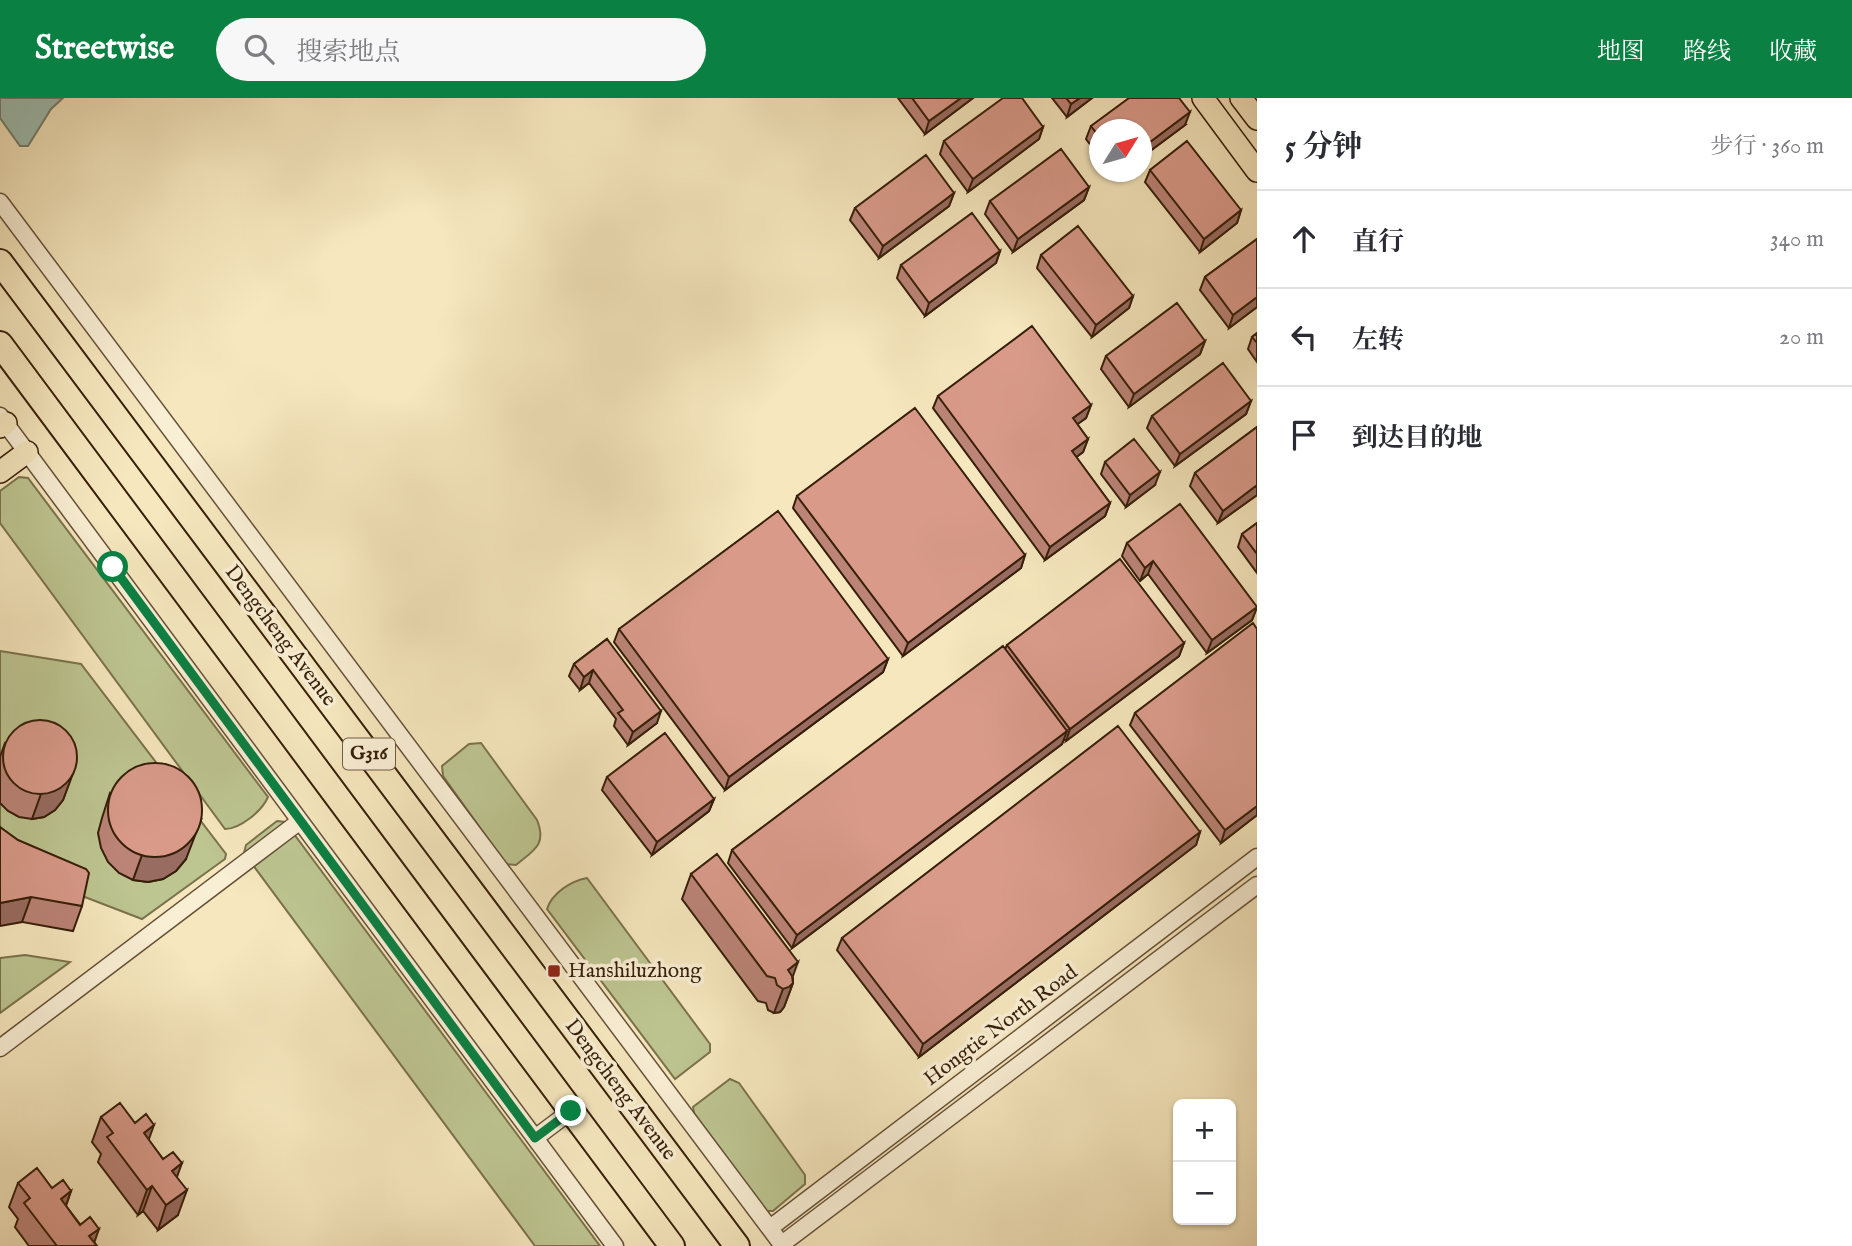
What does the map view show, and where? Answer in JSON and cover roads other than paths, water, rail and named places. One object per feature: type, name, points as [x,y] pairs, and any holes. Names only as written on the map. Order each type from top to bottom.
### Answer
[{"type":"highway","name":"Dengcheng Avenue","points":[[0,262],[737,1246]]},
{"type":"highway","name":"G316","points":[[0,344],[672,1246]]},
{"type":"main road","points":[[1203,98],[1257,171]]},
{"type":"main road","points":[[1241,98],[1257,118]]},
{"type":"main road","points":[[0,472],[27,452]]},
{"type":"street","points":[[0,202],[782,1245]]},
{"type":"street","points":[[2,422],[27,452],[615,1246]]},
{"type":"street","points":[[0,1048],[300,821]]},
{"type":"street","name":"Hongtie North Road","points":[[770,1228],[1257,857]]},
{"type":"street","name":"Hongtie North Road","points":[[782,1245],[1257,884]]},
{"type":"street","points":[[535,1138],[571,1111]]},
{"type":"place","name":"Hanshiluzhong","points":[[554,971]]}]
